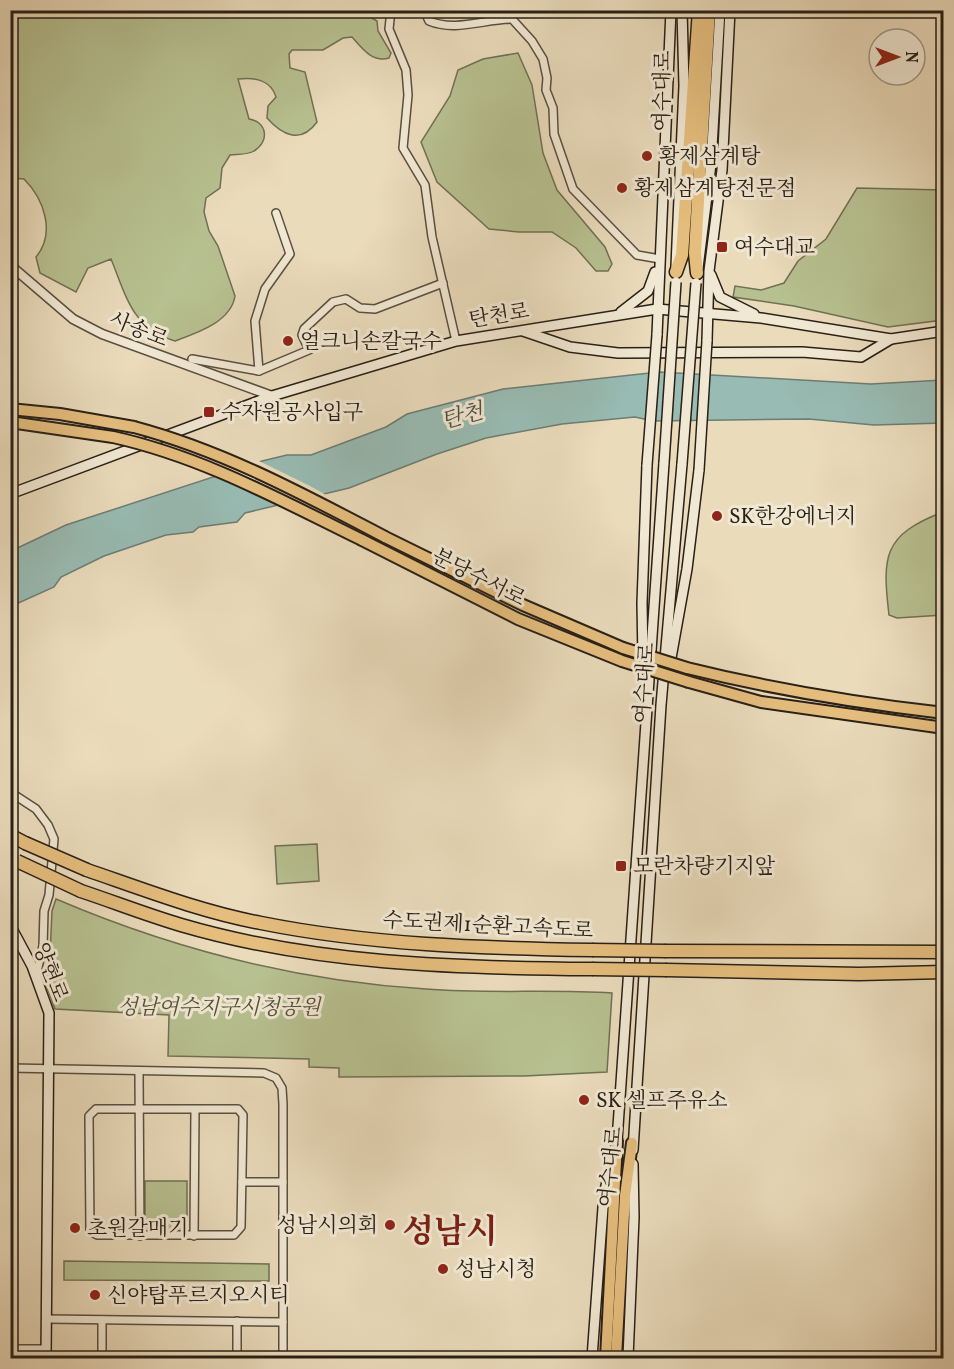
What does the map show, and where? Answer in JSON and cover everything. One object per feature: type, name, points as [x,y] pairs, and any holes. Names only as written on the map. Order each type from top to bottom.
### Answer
[{"type":"highway","points":[[676,277],[682,255],[699,10]]},
{"type":"highway","points":[[701,276],[695,253],[709,10]]},
{"type":"highway","name":"분당수서로","points":[[10,409],[60,414],[134,427],[184,441],[243,464],[523,605],[623,648],[687,668],[766,687],[838,700],[944,712]]},
{"type":"highway","name":"분당수서로","points":[[10,422],[113,437],[153,446],[218,470],[518,619],[622,661],[761,702],[944,728]]},
{"type":"highway","name":"수도권제1순환고속도로","points":[[10,835],[87,870],[180,903],[260,923],[348,937],[450,947],[666,951],[944,952]]},
{"type":"highway","name":"수도권제1순환고속도로","points":[[14,859],[81,891],[181,925],[273,945],[349,958],[460,968],[859,974],[944,972]]},
{"type":"highway","name":"여수대로","points":[[606,1359],[617,1142]]},
{"type":"highway","name":"여수대로","points":[[616,1359],[625,1196],[632,1143]]},
{"type":"main road","points":[[646,704],[642,603],[647,465],[657,335],[671,10]]},
{"type":"main road","name":"여수대로","points":[[617,1142],[676,277],[684,86],[682,10]]},
{"type":"main road","name":"여수대로","points":[[632,1143],[661,705],[711,164],[720,10]]},
{"type":"main road","points":[[661,705],[687,569],[699,470],[707,341],[707,312],[701,276],[722,170],[730,10]]},
{"type":"main road","points":[[619,314],[648,291],[660,259]]},
{"type":"main road","points":[[701,276],[720,297],[761,318]]},
{"type":"main road","name":"탄천로","points":[[10,494],[272,396],[456,341],[657,309],[761,318],[891,339],[944,331]]},
{"type":"main road","points":[[521,330],[570,347],[618,353],[802,352],[861,357],[891,339]]},
{"type":"main road","name":"양현로","points":[[10,925],[36,976],[49,1013],[46,1354]]},
{"type":"main road","points":[[592,1359],[604,1194],[617,1142]]},
{"type":"main road","points":[[628,1359],[634,1217],[632,1143]]},
{"type":"street","points":[[391,10],[389,29],[406,70],[408,95],[403,148],[425,185],[432,237],[456,341]]},
{"type":"street","points":[[424,10],[429,21],[435,24],[456,25],[512,19],[522,29],[543,59],[547,78],[546,90],[553,108],[554,134],[573,189],[637,255],[660,259]]},
{"type":"street","points":[[259,370],[255,321],[265,289],[290,254],[276,213]]},
{"type":"street","name":"사송로","points":[[10,265],[73,320],[102,334],[272,396]]},
{"type":"street","points":[[192,359],[259,370],[309,350],[302,334],[304,329],[333,302],[346,299],[360,308],[375,309],[443,283]]},
{"type":"street","points":[[10,792],[36,809],[48,825],[54,839],[49,895],[44,911],[43,946],[36,976]]},
{"type":"street","points":[[10,1068],[264,1073],[276,1078],[282,1088],[283,1104],[283,1359]]},
{"type":"street","points":[[139,1072],[140,1236]]},
{"type":"street","points":[[96,1109],[139,1109],[238,1109],[243,1115],[242,1227],[234,1235],[97,1235],[90,1231],[88,1224],[89,1116],[96,1109]]},
{"type":"street","points":[[194,1236],[195,1110]]},
{"type":"street","points":[[242,1182],[283,1182]]},
{"type":"street","points":[[47,1319],[283,1322]]},
{"type":"street","points":[[102,1320],[102,1359]]},
{"type":"street","points":[[237,1321],[237,1359]]},
{"type":"street","points":[[10,1349],[46,1354]]},
{"type":"green space","points":[[10,11],[360,11],[377,21],[378,31],[391,53],[389,58],[383,59],[372,56],[352,37],[343,38],[323,50],[292,50],[289,54],[290,68],[305,72],[317,122],[311,129],[298,135],[286,133],[267,118],[268,106],[276,97],[274,91],[266,83],[256,79],[238,79],[249,119],[260,124],[264,137],[259,147],[252,152],[230,155],[222,168],[220,188],[206,198],[204,212],[209,231],[218,246],[235,296],[227,313],[220,320],[203,330],[175,341],[149,328],[140,320],[127,299],[111,259],[88,268],[76,292],[40,273],[36,257],[42,248],[46,227],[42,206],[24,179],[11,178]]},
{"type":"green space","points":[[518,53],[532,85],[543,153],[557,190],[605,247],[612,264],[608,271],[596,271],[576,248],[552,232],[489,229],[437,182],[421,142],[450,96],[458,70],[483,59]]},
{"type":"green space","points":[[857,188],[943,190],[943,320],[888,327],[794,306],[733,297],[735,286],[761,290],[784,283],[798,261],[826,239]]},
{"type":"green space","points":[[943,512],[943,615],[897,618],[889,615],[886,577],[891,550],[908,530]]},
{"type":"green space","points":[[317,844],[319,881],[277,884],[275,846]]},
{"type":"green space","name":"성남여수지구시청공원","points":[[56,899],[145,933],[191,947],[237,960],[331,979],[449,990],[612,993],[607,1072],[524,1076],[339,1077],[339,1068],[309,1067],[309,1059],[168,1056],[169,1015],[55,1009],[45,982],[45,973],[50,956],[52,911]]},
{"type":"green space","points":[[145,1181],[187,1181],[187,1225],[183,1231],[149,1230],[145,1225]]},
{"type":"green space","points":[[64,1261],[269,1264],[269,1281],[64,1280]]},
{"type":"water","name":"탄천","points":[[659,372],[871,384],[943,380],[943,423],[874,425],[809,419],[653,421],[635,417],[562,424],[486,438],[349,488],[245,513],[237,522],[199,527],[193,532],[166,535],[104,556],[61,577],[54,587],[16,604],[11,615],[11,551],[66,525],[262,461],[287,455],[311,455],[386,427],[407,414],[503,389]]},
{"type":"pier","points":[[257,460],[328,496],[284,506],[213,475]]},
{"type":"place","name":"황제삼계탕","points":[[647,156]]},
{"type":"place","name":"황제삼계탕전문점","points":[[622,188]]},
{"type":"place","name":"여수대교","points":[[722,247]]},
{"type":"place","name":"얼크니손칼국수","points":[[288,341]]},
{"type":"place","name":"수자원공사입구","points":[[209,412]]},
{"type":"place","name":"SK한강에너지","points":[[717,516]]},
{"type":"place","name":"모란차량기지앞","points":[[621,866]]},
{"type":"place","name":"SK 셀프주유소","points":[[584,1100]]},
{"type":"place","name":"성남시의회","points":[[390,1225]]},
{"type":"place","name":"초원갈매기","points":[[75,1228]]},
{"type":"place","name":"성남시청","points":[[443,1269]]},
{"type":"place","name":"신야탑푸르지오시티","points":[[95,1295]]},
{"type":"district","name":"성남시","points":[[450,1230]]}]
